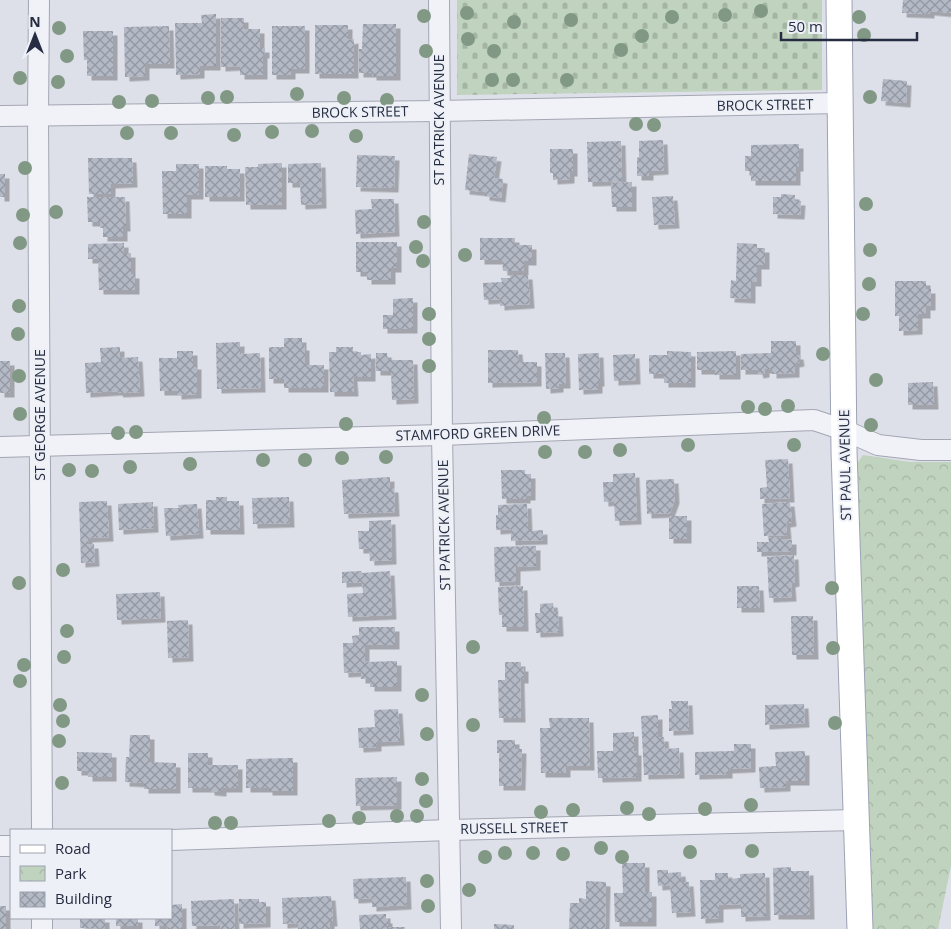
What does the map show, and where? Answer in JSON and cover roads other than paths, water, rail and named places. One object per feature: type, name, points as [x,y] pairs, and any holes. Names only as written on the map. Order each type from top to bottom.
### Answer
[{"type":"main road","name":"ST PAUL AVENUE","points":[[839,0],[844,430],[860,929]]},
{"type":"street","name":"ST GEORGE AVENUE","points":[[39,0],[42,829]]},
{"type":"street","name":"ST PATRICK AVENUE","points":[[439,0],[442,435],[451,929]]},
{"type":"street","name":"BROCK STREET","points":[[0,116],[439,112],[840,103]]},
{"type":"street","name":"STAMFORD GREEN DRIVE","points":[[0,447],[442,435],[814,420],[878,444],[921,450],[951,450]]},
{"type":"street","name":"RUSSELL STREET","points":[[172,840],[449,830],[856,820]]}]
